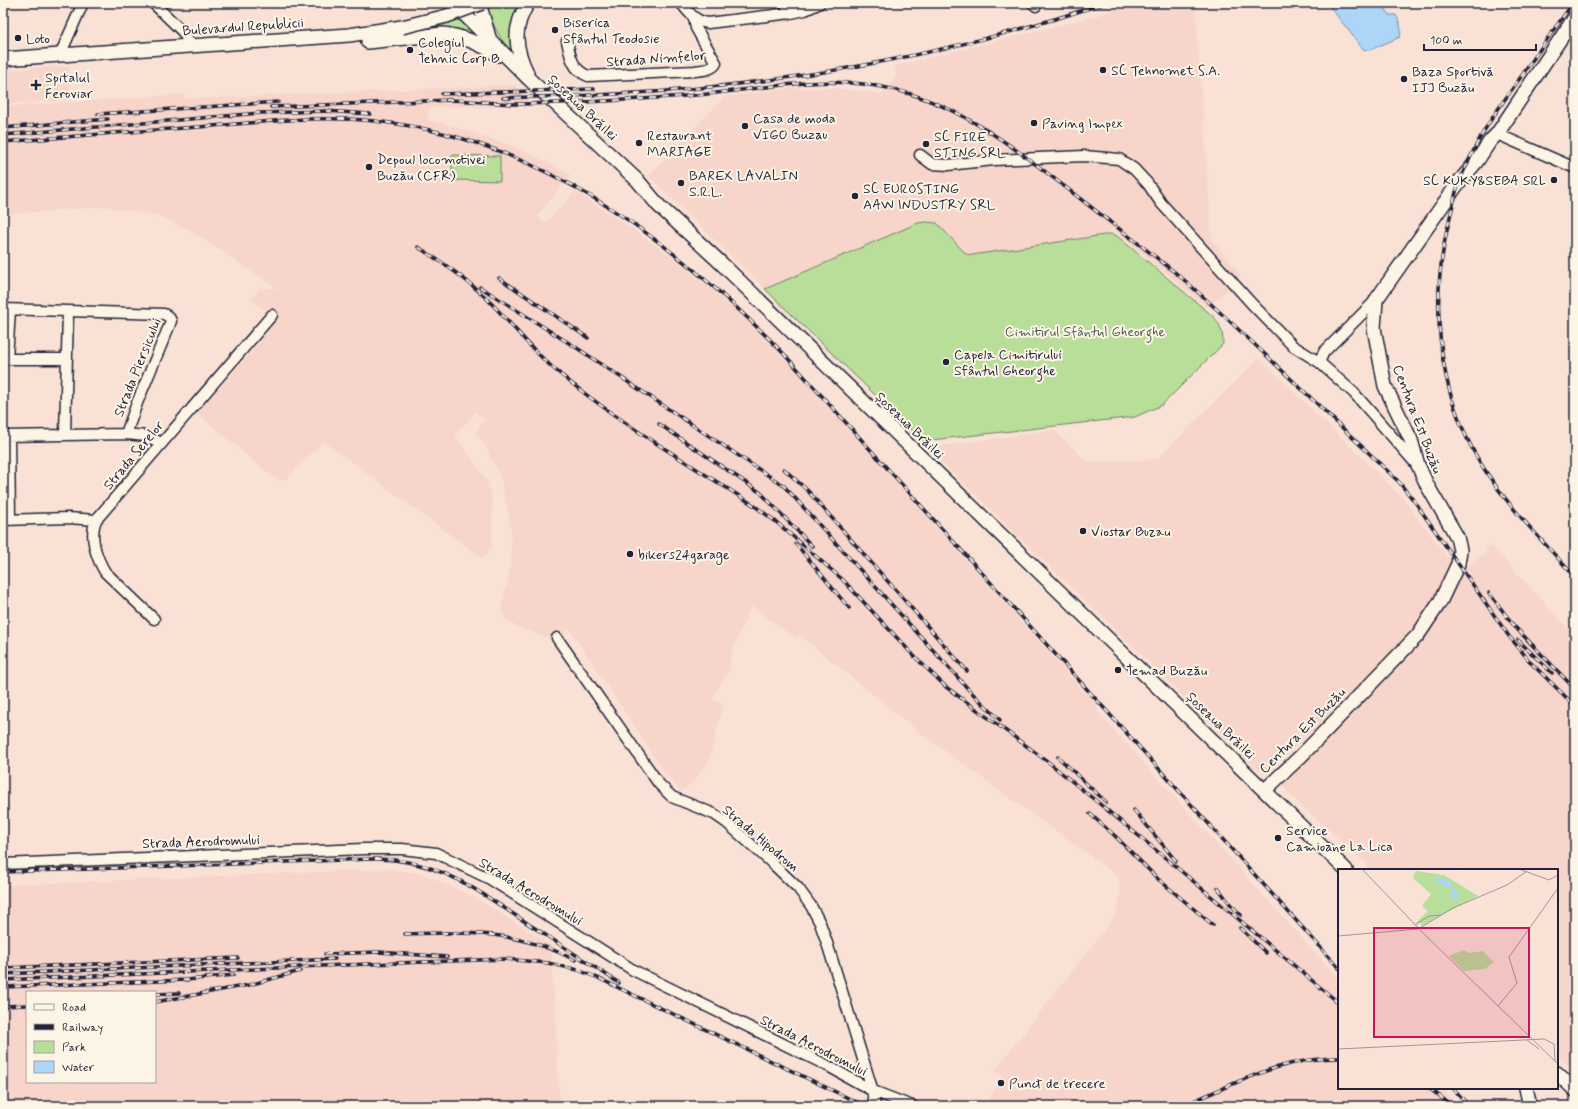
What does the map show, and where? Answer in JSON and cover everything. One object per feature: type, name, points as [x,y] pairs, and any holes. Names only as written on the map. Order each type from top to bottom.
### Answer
[{"type":"main road","name":"Șoseaua Brăilei","points":[[453,3],[529,79],[638,181],[659,206],[705,248],[1265,790],[1341,867]]},
{"type":"main road","name":"Bulevardul Republicii","points":[[3,59],[349,35],[402,27],[447,16],[480,3]]},
{"type":"main road","points":[[480,3],[489,39]]},
{"type":"main road","points":[[528,3],[520,20],[517,40],[518,50],[529,79]]},
{"type":"main road","points":[[1376,300],[1459,182],[1497,134],[1575,17]]},
{"type":"main road","points":[[285,39],[307,42],[339,43],[389,40],[434,34],[450,34],[485,47],[501,57],[529,79]]},
{"type":"main road","name":"Centura Est Buzău","points":[[1265,790],[1301,756],[1418,635],[1433,614],[1454,575],[1460,557],[1457,536],[1427,485],[1418,465],[1411,440],[1385,386],[1374,328],[1376,300]]},
{"type":"main road","points":[[1558,1074],[1575,1090]]},
{"type":"main road","points":[[1526,1089],[1530,1106]]},
{"type":"street","points":[[60,55],[83,3]]},
{"type":"street","points":[[153,3],[183,32],[191,46]]},
{"type":"street","name":"Strada Nimfelor","points":[[567,41],[573,64],[582,74],[588,76],[695,71],[715,66],[716,63],[696,28],[694,18],[681,3]]},
{"type":"street","points":[[785,3],[791,13]]},
{"type":"street","points":[[694,18],[708,23],[791,13],[805,10],[820,3]]},
{"type":"street","points":[[1497,134],[1575,168]]},
{"type":"street","points":[[920,155],[932,164],[948,165],[994,160],[1084,156],[1119,159],[1134,169],[1161,203],[1292,346],[1318,362],[1354,393],[1418,465]]},
{"type":"street","points":[[1318,362],[1324,352],[1376,300]]},
{"type":"street","name":"Strada Piersicului","points":[[67,359],[5,359],[6,310],[164,314],[170,319],[170,324],[137,403],[126,434]]},
{"type":"street","points":[[65,435],[68,312]]},
{"type":"street","name":"Strada Serelor","points":[[96,520],[272,315]]},
{"type":"street","name":"Strada Piersicului","points":[[7,519],[6,436],[126,434],[146,436],[162,443]]},
{"type":"street","points":[[7,519],[68,518],[96,520],[93,535],[102,568],[108,576],[154,620]]},
{"type":"street","name":"Strada Hipodrom","points":[[557,638],[665,791],[680,801],[714,814],[727,824],[798,888],[811,906],[820,923],[873,1091],[875,1106]]},
{"type":"street","name":"Strada Aerodromului","points":[[3,864],[363,849],[402,849],[436,853],[490,879],[628,968],[828,1066],[873,1091],[912,1106]]},
{"type":"shaded area","points":[[1138,3],[1195,3],[1212,239],[1241,275],[1208,308],[1114,230],[1103,235],[972,255],[966,254],[937,223],[918,223],[765,289],[649,176],[724,97],[791,88],[835,88],[882,94],[896,77],[895,66],[1092,17]]},
{"type":"shaded area","name":"Spitalul Feroviar","points":[[69,66],[71,100],[3,104],[3,70]]},
{"type":"shaded area","points":[[515,85],[532,106],[432,107],[426,119],[504,143],[539,158],[571,175],[537,216],[546,223],[575,191],[659,247],[708,286],[766,339],[1098,707],[1097,711],[1338,978],[1338,1089],[1442,1089],[1458,1106],[984,1106],[998,1085],[997,1084],[1002,1076],[994,1071],[1112,920],[1118,908],[1120,890],[1118,878],[1115,874],[923,735],[799,635],[797,639],[751,606],[732,650],[729,669],[712,699],[723,703],[709,760],[693,783],[681,791],[666,774],[569,628],[553,640],[515,626],[505,618],[501,607],[511,562],[511,528],[501,480],[484,443],[475,432],[485,419],[475,413],[455,435],[488,482],[492,499],[492,548],[482,558],[323,441],[291,475],[284,480],[279,480],[274,478],[196,412],[213,392],[225,382],[272,325],[276,317],[251,300],[260,288],[277,288],[188,229],[155,215],[106,207],[3,214],[3,107],[184,94],[184,98],[216,98]]},
{"type":"shaded area","points":[[1259,358],[1398,493],[1450,560],[1450,568],[1436,598],[1418,625],[1320,723],[1269,770],[1258,771],[1155,668],[927,448],[1054,430],[1087,462],[1157,459]]},
{"type":"shaded area","points":[[1492,546],[1575,636],[1575,1072],[1558,1055],[1558,869],[1367,869],[1366,867],[1368,865],[1289,794],[1279,775],[1397,652],[1458,573],[1485,554],[1487,547]]},
{"type":"shaded area","points":[[390,869],[423,874],[476,898],[551,945],[560,1106],[3,1106],[3,885]]},
{"type":"green space","points":[[502,3],[522,3],[514,54],[498,33],[487,9]]},
{"type":"green space","points":[[459,19],[478,37],[423,30]]},
{"type":"green space","points":[[452,155],[500,156],[500,181],[452,180]]},
{"type":"green space","name":"Cimitirul Sfântul Gheorghe","points":[[918,223],[937,223],[966,254],[972,255],[1111,234],[1117,236],[1214,317],[1221,329],[1223,344],[1162,405],[1135,417],[923,441],[765,289]]},
{"type":"water","points":[[1327,3],[1385,3],[1389,15],[1396,15],[1399,21],[1401,28],[1400,37],[1370,50],[1363,49]]},
{"type":"railway","points":[[503,98],[667,91],[743,83],[848,68],[952,47],[1003,34],[1105,3]]},
{"type":"railway","points":[[1573,3],[1489,123],[1461,176],[1455,195],[1443,248],[1439,312],[1441,344],[1446,375],[1454,406],[1466,436],[1481,464],[1502,494],[1525,522],[1575,577]]},
{"type":"railway","points":[[446,100],[520,104],[582,102],[685,96],[801,83],[824,82],[870,85],[901,91],[930,101],[959,114],[986,130],[1037,165],[1183,279],[1398,481],[1415,502],[1508,635],[1532,664],[1575,706]]},
{"type":"railway","points":[[442,94],[594,89]]},
{"type":"railway","points":[[271,107],[451,100]]},
{"type":"railway","points":[[98,114],[278,102]]},
{"type":"railway","points":[[3,135],[260,113],[325,111],[370,114]]},
{"type":"railway","points":[[3,128],[108,119]]},
{"type":"railway","points":[[3,142],[293,120],[354,119],[434,131],[491,148],[546,172],[598,201],[648,234],[695,271],[740,311],[783,353],[1338,967]]},
{"type":"railway","points":[[418,247],[437,259],[480,292],[544,360],[576,387],[625,423],[752,504],[775,521],[842,579],[914,656],[946,687],[1047,761],[1338,1002]]},
{"type":"railway","points":[[499,278],[588,338]]},
{"type":"railway","points":[[480,287],[580,350],[784,486],[970,691],[1000,720]]},
{"type":"railway","points":[[659,424],[761,493],[812,546]]},
{"type":"railway","points":[[784,469],[808,491],[967,671]]},
{"type":"railway","points":[[796,544],[849,608]]},
{"type":"railway","points":[[1489,593],[1515,627],[1575,689]]},
{"type":"railway","points":[[1518,640],[1552,673]]},
{"type":"railway","points":[[1058,757],[1106,802]]},
{"type":"railway","points":[[1134,810],[1176,861]]},
{"type":"railway","points":[[1090,814],[1114,835],[1158,879],[1213,925]]},
{"type":"railway","points":[[3,872],[372,859],[415,863],[453,877],[471,887],[619,983]]},
{"type":"railway","points":[[1218,888],[1241,915]]},
{"type":"railway","points":[[1240,928],[1266,953]]},
{"type":"railway","points":[[405,934],[471,933],[513,938],[554,950],[575,960]]},
{"type":"railway","points":[[325,954],[379,952],[447,957]]},
{"type":"railway","points":[[3,968],[238,958]]},
{"type":"railway","points":[[3,974],[335,959]]},
{"type":"railway","points":[[3,980],[505,959],[548,963],[578,970],[598,978],[865,1106]]},
{"type":"railway","points":[[156,1002],[249,985],[300,971]]},
{"type":"railway","points":[[3,987],[187,980],[234,975]]},
{"type":"railway","points":[[156,994],[179,993]]},
{"type":"railway","points":[[3,1006],[26,1005]]},
{"type":"railway","points":[[1182,1106],[1239,1081],[1278,1067],[1318,1059],[1338,1058]]},
{"type":"railway","points":[[1430,1089],[1452,1106]]},
{"type":"railway","points":[[1454,1089],[1469,1106]]},
{"type":"place","name":"Biserica Sfântul Teodosie","points":[[555,30]]},
{"type":"place","name":"Loto","points":[[18,38]]},
{"type":"place","name":"Colegiul Tehnic Corp B","points":[[410,50]]},
{"type":"place","name":"SC Tehnomet S.A.","points":[[1103,70]]},
{"type":"place","name":"Baza Sportivă IJJ Buzău","points":[[1404,79]]},
{"type":"place","name":"Spitalul Feroviar","points":[[36,85]]},
{"type":"place","name":"Paving Impex","points":[[1034,123]]},
{"type":"place","name":"Casa de moda VIGO Buzau","points":[[745,126]]},
{"type":"place","name":"Restaurant MARIAGE","points":[[639,143]]},
{"type":"place","name":"SC FIRE STING SRL","points":[[926,144]]},
{"type":"place","name":"Depoul locomotivei Buzău (CFR)","points":[[369,167]]},
{"type":"place","name":"SC KUKY&SEBA SRL","points":[[1554,180]]},
{"type":"place","name":"BAREX LAVALIN S.R.L.","points":[[681,183]]},
{"type":"place","name":"SC EUROSTING AAW INDUSTRY SRL","points":[[855,196]]},
{"type":"place","name":"Capela Cimitirului Sfântul Gheorghe","points":[[946,362]]},
{"type":"place","name":"Viostar Buzau","points":[[1083,531]]},
{"type":"place","name":"bikers24garage","points":[[630,554]]},
{"type":"place","name":"Temad Buzău","points":[[1118,670]]},
{"type":"place","name":"Service Camioane La Lica","points":[[1278,838]]},
{"type":"place","name":"Punct de trecere","points":[[1001,1083]]}]
